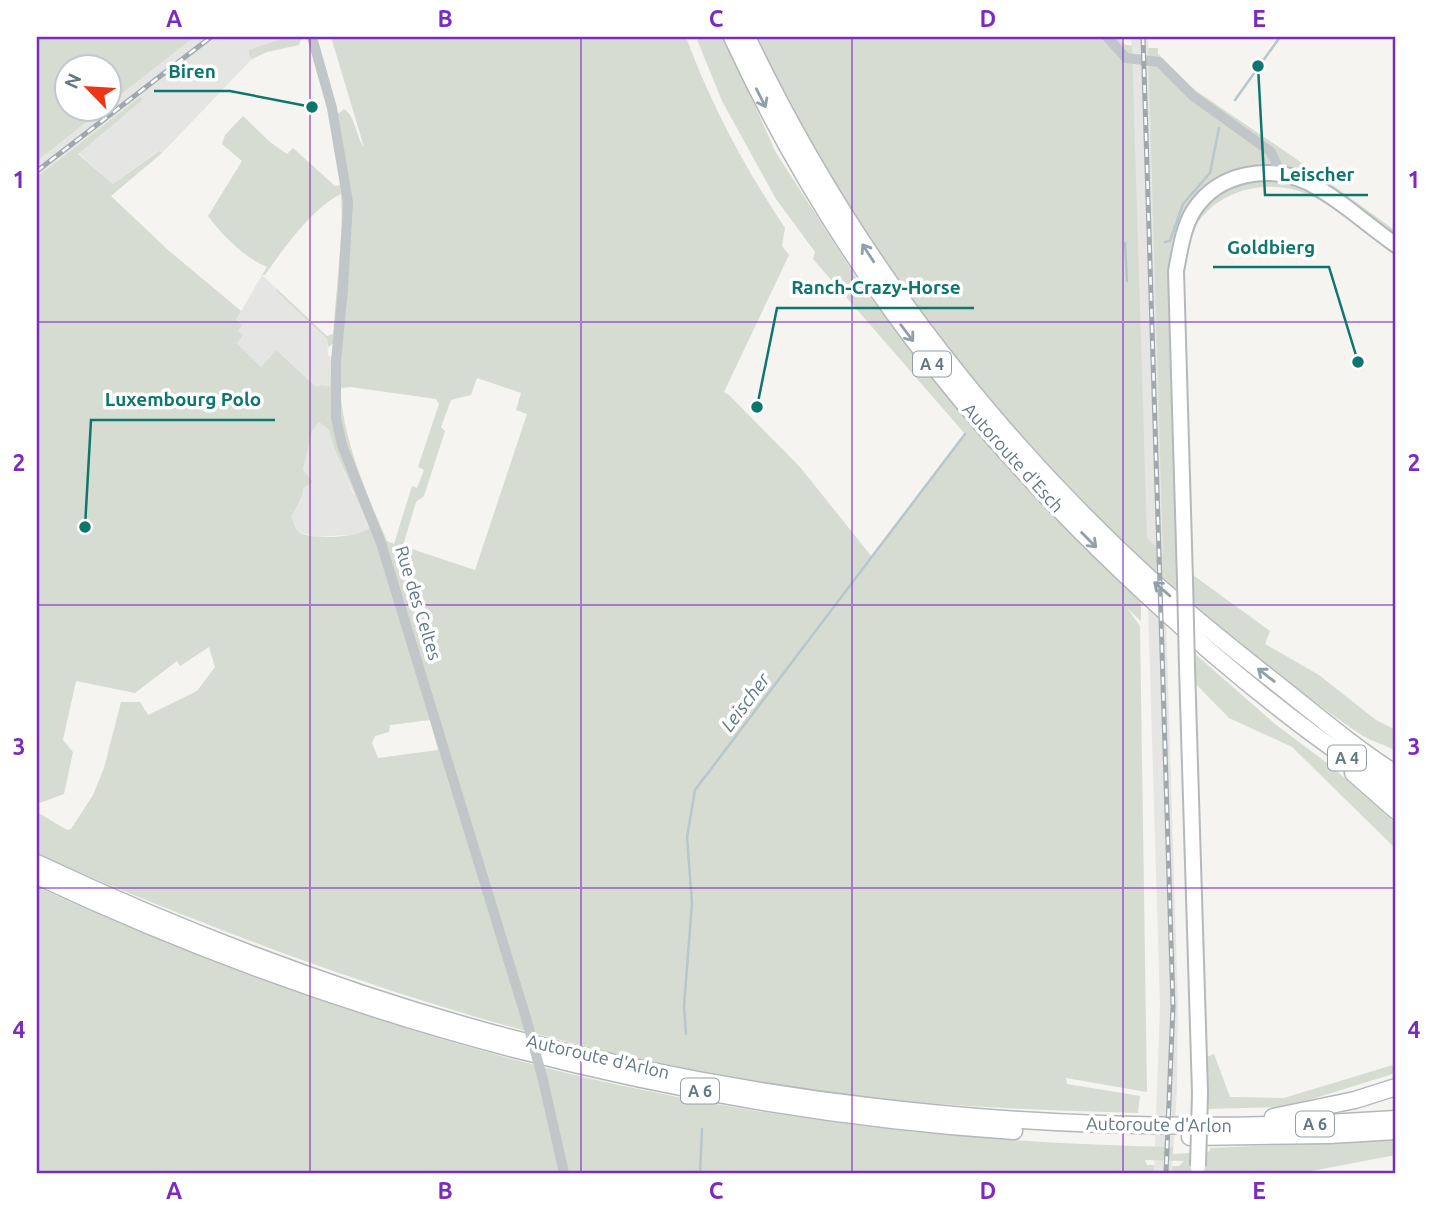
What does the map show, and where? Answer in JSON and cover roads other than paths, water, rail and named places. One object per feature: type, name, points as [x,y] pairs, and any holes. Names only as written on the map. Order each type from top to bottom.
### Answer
[{"type":"highway","name":"Autoroute d'Esch","points":[[732,37],[760,97],[821,206],[895,316],[960,399],[1052,504],[1207,650],[1298,725],[1396,791]]},
{"type":"highway","name":"Autoroute d'Esch","points":[[747,37],[773,92],[836,204],[924,332],[971,391],[1065,496],[1149,578],[1214,634],[1374,760],[1396,774]]},
{"type":"highway","name":"A 4","points":[[1319,717],[1396,761]]},
{"type":"highway","points":[[1298,725],[1396,811]]},
{"type":"highway","points":[[1371,788],[1396,803]]},
{"type":"highway","name":"Autoroute d'Arlon","points":[[37,863],[230,947],[367,995],[550,1047],[655,1071],[758,1090],[937,1114],[1061,1123],[1234,1126],[1396,1119]]},
{"type":"highway","name":"Autoroute d'Arlon","points":[[37,876],[226,957],[364,1006],[561,1061],[757,1102],[925,1124],[1055,1133],[1238,1138],[1396,1131]]},
{"type":"highway","name":"A 6","points":[[1234,1126],[1247,1119],[1292,1114],[1355,1100],[1396,1087]]},
{"type":"main road","points":[[1198,1170],[1200,1093],[1176,309],[1181,245],[1192,212],[1210,191],[1242,176],[1261,172],[1281,174],[1309,183],[1396,246]]},
{"type":"street","name":"Rue des Celtes","points":[[312,37],[332,108],[348,202],[336,361],[336,418],[342,445],[381,543],[526,1018],[564,1173]]},
{"type":"street","points":[[1107,37],[1126,58],[1159,62],[1193,96],[1271,152],[1281,174]]},
{"type":"waterway","name":"Leischer","points":[[1235,100],[1280,37]]},
{"type":"waterway","name":"Leischer","points":[[1165,242],[1170,241],[1183,204],[1210,173],[1219,128]]},
{"type":"waterway","name":"Leischer","points":[[1125,243],[1127,281]]},
{"type":"waterway","name":"Leischer","points":[[686,1034],[684,1006],[692,903],[687,837],[695,790],[965,434]]},
{"type":"waterway","name":"Leischer","points":[[700,1173],[702,1129]]},
{"type":"railway","points":[[37,171],[211,37]]},
{"type":"railway","points":[[1143,37],[1173,1006],[1166,1173]]},
{"type":"place","name":"Leischer","points":[[1258,66]]},
{"type":"place","name":"Biren","points":[[312,107]]},
{"type":"place","name":"Goldbierg","points":[[1358,362]]},
{"type":"place","name":"Ranch-Crazy-Horse","points":[[757,407]]},
{"type":"place","name":"Luxembourg Polo","points":[[85,527]]}]
